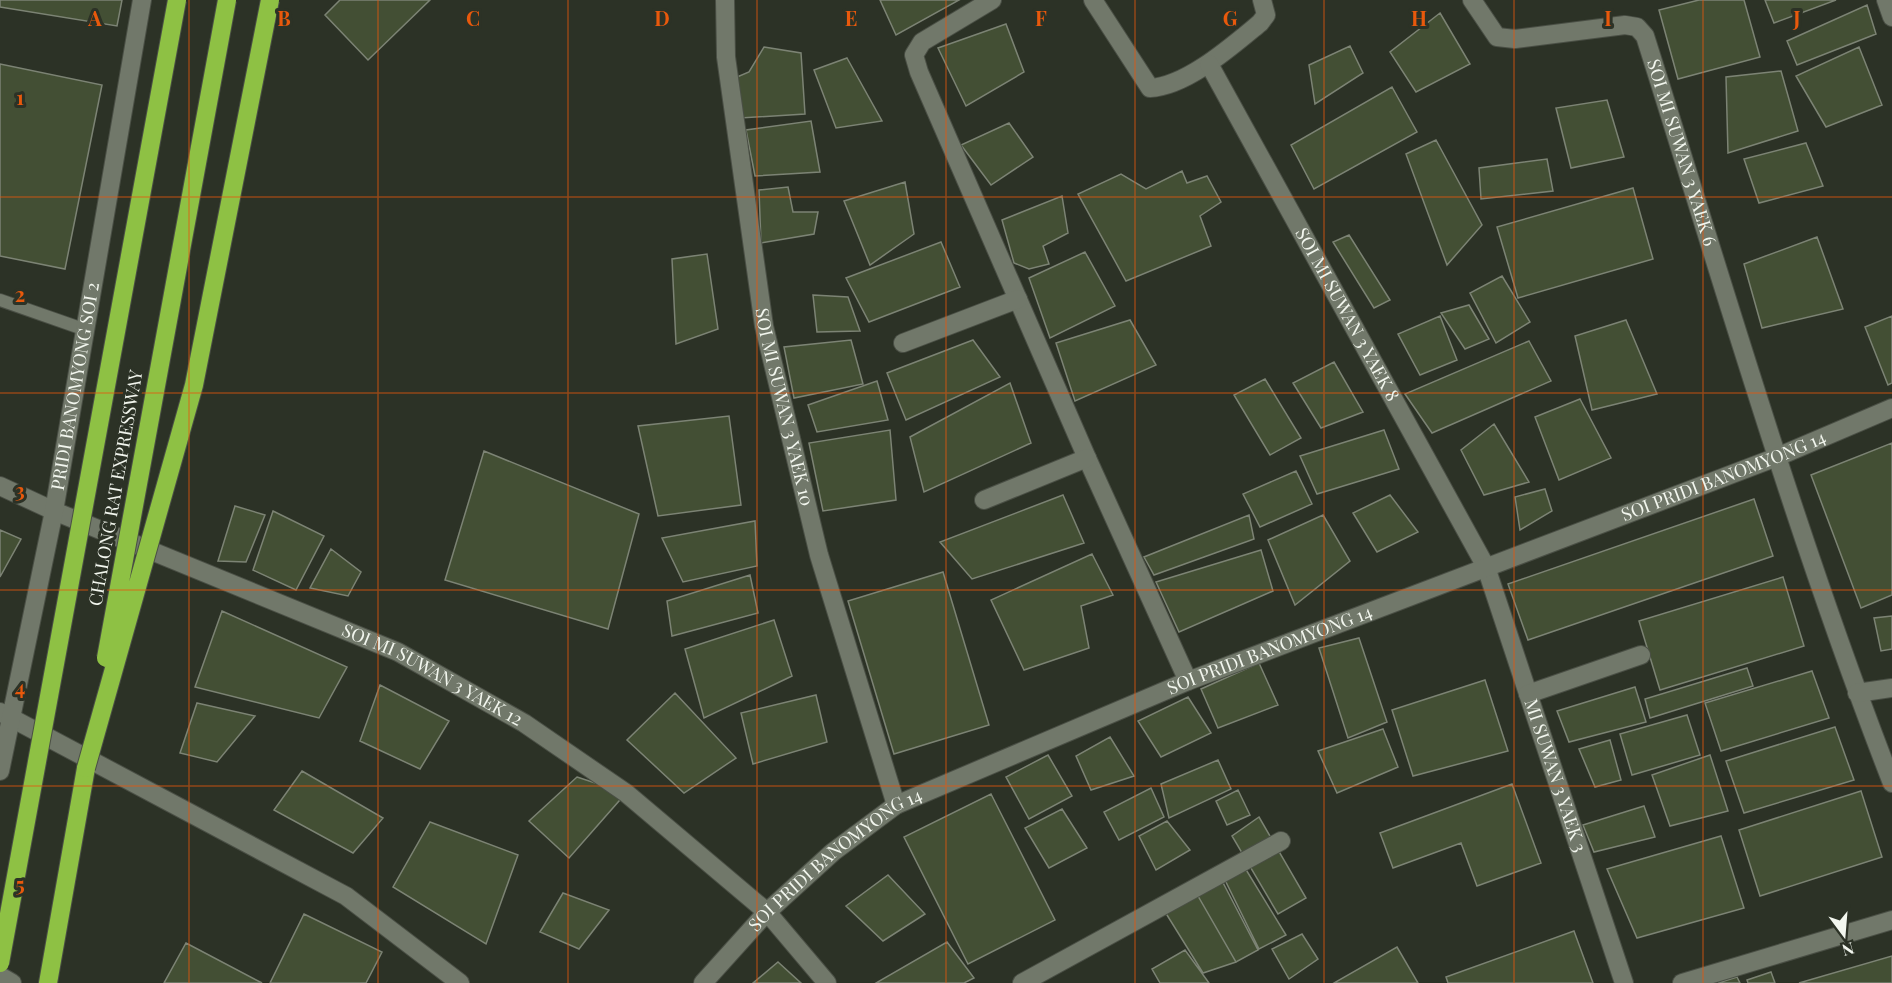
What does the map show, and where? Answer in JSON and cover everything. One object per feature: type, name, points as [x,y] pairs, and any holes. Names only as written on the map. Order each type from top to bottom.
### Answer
[{"type":"highway","name":"CHALONG RAT EXPRESSWAY","points":[[0,963],[177,0]]},
{"type":"highway","name":"CHALONG RAT EXPRESSWAY","points":[[48,983],[227,0]]},
{"type":"highway","points":[[86,768],[194,385],[270,0]]},
{"type":"street","name":"PRIDI BANOMYONG SOI 2","points":[[0,771],[5,715],[54,511],[142,0]]},
{"type":"street","name":"SOI MI SUWAN 3 YAEK 10","points":[[725,0],[726,57],[764,326],[819,555],[896,805]]},
{"type":"street","points":[[992,0],[922,42],[914,55],[919,72],[1087,458],[1188,681]]},
{"type":"street","points":[[1093,0],[1150,88],[1163,88],[1209,64],[1260,23],[1266,15],[1262,0]]},
{"type":"street","name":"SOI MI SUWAN 3 YAEK 6","points":[[1472,0],[1497,37],[1515,39],[1625,25],[1637,27],[1645,36],[1777,457]]},
{"type":"street","points":[[1886,0],[1892,17]]},
{"type":"street","name":"SOI MI SUWAN 3 YAEK 8","points":[[1209,64],[1486,567]]},
{"type":"street","points":[[903,343],[1018,299]]},
{"type":"street","name":"SOI PRIDI BANOMYONG 14","points":[[703,983],[767,912],[833,852],[896,805],[1188,681],[1777,457],[1892,408]]},
{"type":"street","points":[[1777,457],[1857,693],[1892,783]]},
{"type":"street","points":[[984,500],[1087,458]]},
{"type":"street","name":"SOI MI SUWAN 3 YAEK 12","points":[[0,486],[54,511],[398,652],[524,723],[626,793],[767,912],[826,983]]},
{"type":"street","name":"MI SUWAN 3 YAEK 3","points":[[1486,567],[1624,983]]},
{"type":"street","points":[[1528,694],[1641,655]]},
{"type":"street","points":[[1857,693],[1892,688]]},
{"type":"street","points":[[5,715],[346,896],[460,983]]},
{"type":"street","points":[[1022,983],[1281,842]]},
{"type":"street","points":[[1682,983],[1892,920]]},
{"type":"street","points":[[0,976],[12,983]]},
{"type":"lane","points":[[0,300],[86,330]]},
{"type":"building","points":[[0,0],[122,0],[117,26],[0,7]]},
{"type":"building","points":[[340,0],[430,0],[368,60],[325,15]]},
{"type":"building","points":[[880,0],[959,0],[896,35]]},
{"type":"building","points":[[1699,0],[1744,0],[1760,57],[1678,79],[1659,10]]},
{"type":"building","points":[[1765,0],[1836,0],[1774,23]]},
{"type":"building","points":[[1867,5],[1876,34],[1797,65],[1787,41]]},
{"type":"building","points":[[1440,13],[1470,64],[1416,92],[1390,52]]},
{"type":"building","points":[[1006,24],[1024,72],[966,106],[938,48]]},
{"type":"building","points":[[1350,46],[1363,73],[1315,104],[1309,65]]},
{"type":"building","points":[[764,47],[801,53],[805,114],[740,118],[737,77],[749,72]]},
{"type":"building","points":[[1859,47],[1882,105],[1826,127],[1796,76]]},
{"type":"building","points":[[847,58],[882,121],[836,128],[814,70]]},
{"type":"building","points":[[0,64],[102,85],[65,269],[0,256]]},
{"type":"building","points":[[1781,71],[1798,131],[1728,153],[1726,77]]},
{"type":"building","points":[[1392,87],[1417,132],[1314,189],[1291,145]]},
{"type":"building","points":[[1607,100],[1624,157],[1571,168],[1556,108]]},
{"type":"building","points":[[811,121],[820,172],[755,176],[746,130]]},
{"type":"building","points":[[1009,123],[1033,157],[991,185],[961,145]]},
{"type":"building","points":[[1436,140],[1482,225],[1447,265],[1406,154]]},
{"type":"building","points":[[1806,143],[1823,186],[1759,203],[1744,159]]},
{"type":"building","points":[[1547,159],[1553,191],[1481,199],[1479,168]]},
{"type":"building","points":[[1182,171],[1187,183],[1207,176],[1221,202],[1200,216],[1211,246],[1126,281],[1078,194],[1121,174],[1146,189]]},
{"type":"building","points":[[905,182],[914,234],[870,265],[844,201]]},
{"type":"building","points":[[788,187],[793,212],[818,212],[814,234],[761,243],[759,190]]},
{"type":"building","points":[[1633,188],[1653,259],[1518,298],[1497,227]]},
{"type":"building","points":[[1062,196],[1068,233],[1043,246],[1049,264],[1029,269],[1014,263],[1002,220]]},
{"type":"building","points":[[1349,235],[1390,300],[1374,308],[1333,242]]},
{"type":"building","points":[[1817,237],[1843,309],[1762,328],[1744,264]]},
{"type":"building","points":[[941,242],[960,287],[869,322],[846,278]]},
{"type":"building","points":[[1085,252],[1115,306],[1050,338],[1029,278]]},
{"type":"building","points":[[707,254],[718,329],[676,344],[672,259]]},
{"type":"building","points":[[1502,276],[1530,322],[1496,343],[1470,293]]},
{"type":"building","points":[[813,295],[848,297],[860,331],[817,332]]},
{"type":"building","points":[[1469,305],[1489,339],[1465,349],[1441,313]]},
{"type":"building","points":[[1440,316],[1457,360],[1420,375],[1398,334]]},
{"type":"building","points":[[1892,316],[1892,383],[1888,385],[1865,327]]},
{"type":"building","points":[[1130,320],[1156,365],[1075,401],[1056,343]]},
{"type":"building","points":[[1626,320],[1657,394],[1592,410],[1575,336]]},
{"type":"building","points":[[851,340],[863,384],[794,398],[784,347]]},
{"type":"building","points":[[973,340],[1000,377],[906,420],[887,373]]},
{"type":"building","points":[[1529,341],[1551,381],[1432,433],[1405,394]]},
{"type":"building","points":[[1334,362],[1363,412],[1321,428],[1293,383]]},
{"type":"building","points":[[1265,379],[1301,438],[1270,455],[1234,395]]},
{"type":"building","points":[[877,381],[888,420],[817,432],[808,405]]},
{"type":"building","points":[[1010,383],[1031,443],[924,492],[910,437]]},
{"type":"building","points":[[1580,399],[1611,458],[1559,480],[1535,417]]},
{"type":"building","points":[[729,416],[741,505],[658,516],[638,426]]},
{"type":"building","points":[[1494,424],[1529,482],[1484,495],[1461,450]]},
{"type":"building","points":[[890,430],[896,500],[823,511],[809,443]]},
{"type":"building","points":[[1384,430],[1399,469],[1317,494],[1300,456]]},
{"type":"building","points":[[1892,443],[1892,595],[1861,608],[1811,475]]},
{"type":"building","points":[[484,451],[639,514],[608,629],[445,580]]},
{"type":"building","points":[[1296,471],[1312,504],[1260,527],[1243,494]]},
{"type":"building","points":[[1545,489],[1552,511],[1520,530],[1515,497]]},
{"type":"building","points":[[1063,495],[1084,543],[972,579],[940,542]]},
{"type":"building","points":[[1390,495],[1418,532],[1377,552],[1353,513]]},
{"type":"building","points":[[1754,499],[1773,556],[1528,640],[1508,584]]},
{"type":"building","points":[[235,506],[265,515],[246,562],[218,561]]},
{"type":"building","points":[[273,511],[324,536],[296,590],[253,570]]},
{"type":"building","points":[[1249,515],[1254,539],[1154,575],[1144,557]]},
{"type":"building","points":[[1323,515],[1350,561],[1295,605],[1268,540]]},
{"type":"building","points":[[755,521],[757,566],[683,582],[662,538]]},
{"type":"building","points":[[0,530],[21,539],[0,577]]},
{"type":"building","points":[[331,549],[361,572],[348,596],[310,588]]},
{"type":"building","points":[[1261,550],[1273,591],[1179,632],[1156,582]]},
{"type":"building","points":[[1092,554],[1113,595],[1081,606],[1089,648],[1024,670],[991,600]]},
{"type":"building","points":[[943,572],[989,725],[894,754],[848,601]]},
{"type":"building","points":[[750,575],[758,613],[672,636],[667,601]]},
{"type":"building","points":[[1783,577],[1804,646],[1660,690],[1639,621]]},
{"type":"building","points":[[222,611],[347,667],[319,718],[195,687]]},
{"type":"building","points":[[1892,616],[1892,649],[1881,651],[1874,618]]},
{"type":"building","points":[[774,620],[792,676],[704,718],[685,649]]},
{"type":"building","points":[[1359,638],[1387,722],[1348,738],[1319,648]]},
{"type":"building","points":[[1259,663],[1278,705],[1218,728],[1201,689]]},
{"type":"building","points":[[1747,668],[1753,686],[1650,718],[1645,699]]},
{"type":"building","points":[[1812,671],[1829,718],[1721,751],[1705,703]]},
{"type":"building","points":[[1485,680],[1508,751],[1413,776],[1392,710]]},
{"type":"building","points":[[380,685],[449,721],[420,769],[360,741]]},
{"type":"building","points":[[1635,687],[1646,722],[1569,742],[1557,711]]},
{"type":"building","points":[[675,693],[736,758],[684,793],[627,740]]},
{"type":"building","points":[[816,695],[827,742],[753,764],[741,713]]},
{"type":"building","points":[[1188,697],[1211,733],[1161,757],[1138,721]]},
{"type":"building","points":[[197,703],[255,716],[217,762],[180,753]]},
{"type":"building","points":[[1687,715],[1700,755],[1632,775],[1620,734]]},
{"type":"building","points":[[1835,727],[1854,780],[1744,813],[1726,761]]},
{"type":"building","points":[[1383,729],[1398,767],[1337,793],[1318,751]]},
{"type":"building","points":[[1110,737],[1134,776],[1091,790],[1076,756]]},
{"type":"building","points":[[1610,740],[1621,780],[1595,787],[1579,749]]},
{"type":"building","points":[[1048,755],[1072,796],[1029,819],[1006,777]]},
{"type":"building","points":[[1710,755],[1728,811],[1670,826],[1652,775]]},
{"type":"building","points":[[1218,760],[1231,789],[1169,818],[1161,784]]},
{"type":"building","points":[[302,771],[383,818],[353,853],[274,810]]},
{"type":"building","points":[[577,777],[626,793],[569,858],[529,821]]},
{"type":"building","points":[[1512,784],[1541,863],[1477,886],[1461,843],[1393,868],[1380,833]]},
{"type":"building","points":[[1151,788],[1164,817],[1119,840],[1104,812]]},
{"type":"building","points":[[1238,790],[1250,815],[1227,825],[1216,801]]},
{"type":"building","points":[[1861,791],[1882,857],[1760,896],[1739,830]]},
{"type":"building","points":[[991,794],[1055,920],[968,964],[904,837]]},
{"type":"building","points":[[1644,806],[1655,837],[1594,852],[1583,825]]},
{"type":"building","points":[[1062,809],[1087,848],[1049,868],[1025,828]]},
{"type":"building","points":[[1259,817],[1306,898],[1278,914],[1232,836]]},
{"type":"building","points":[[1167,821],[1190,850],[1156,870],[1139,836]]},
{"type":"building","points":[[430,822],[518,855],[486,944],[393,887]]},
{"type":"building","points":[[1721,836],[1744,908],[1637,938],[1607,869]]},
{"type":"building","points":[[1245,868],[1286,935],[1259,949],[1224,878]]},
{"type":"building","points":[[888,875],[925,914],[883,941],[846,906]]},
{"type":"building","points":[[1219,875],[1258,950],[1236,962],[1194,889]]},
{"type":"building","points":[[1194,889],[1236,962],[1203,973],[1162,907]]},
{"type":"building","points":[[563,893],[609,910],[579,949],[540,932]]},
{"type":"building","points":[[304,914],[382,952],[366,983],[270,983]]},
{"type":"building","points":[[1574,931],[1593,983],[1448,983],[1446,977]]},
{"type":"building","points":[[1302,934],[1318,959],[1289,979],[1272,949]]},
{"type":"building","points":[[947,942],[974,978],[964,983],[876,983]]},
{"type":"building","points":[[186,943],[262,983],[164,983]]},
{"type":"building","points":[[1397,947],[1418,983],[1334,983]]},
{"type":"building","points":[[1185,950],[1209,983],[1160,983],[1152,969]]},
{"type":"building","points":[[1892,956],[1892,983],[1799,983]]},
{"type":"building","points":[[778,962],[801,983],[753,983]]},
{"type":"building","points":[[1771,972],[1775,983],[1748,983],[1747,980]]},
{"type":"building","points":[[1737,977],[1740,983],[1718,983]]}]
